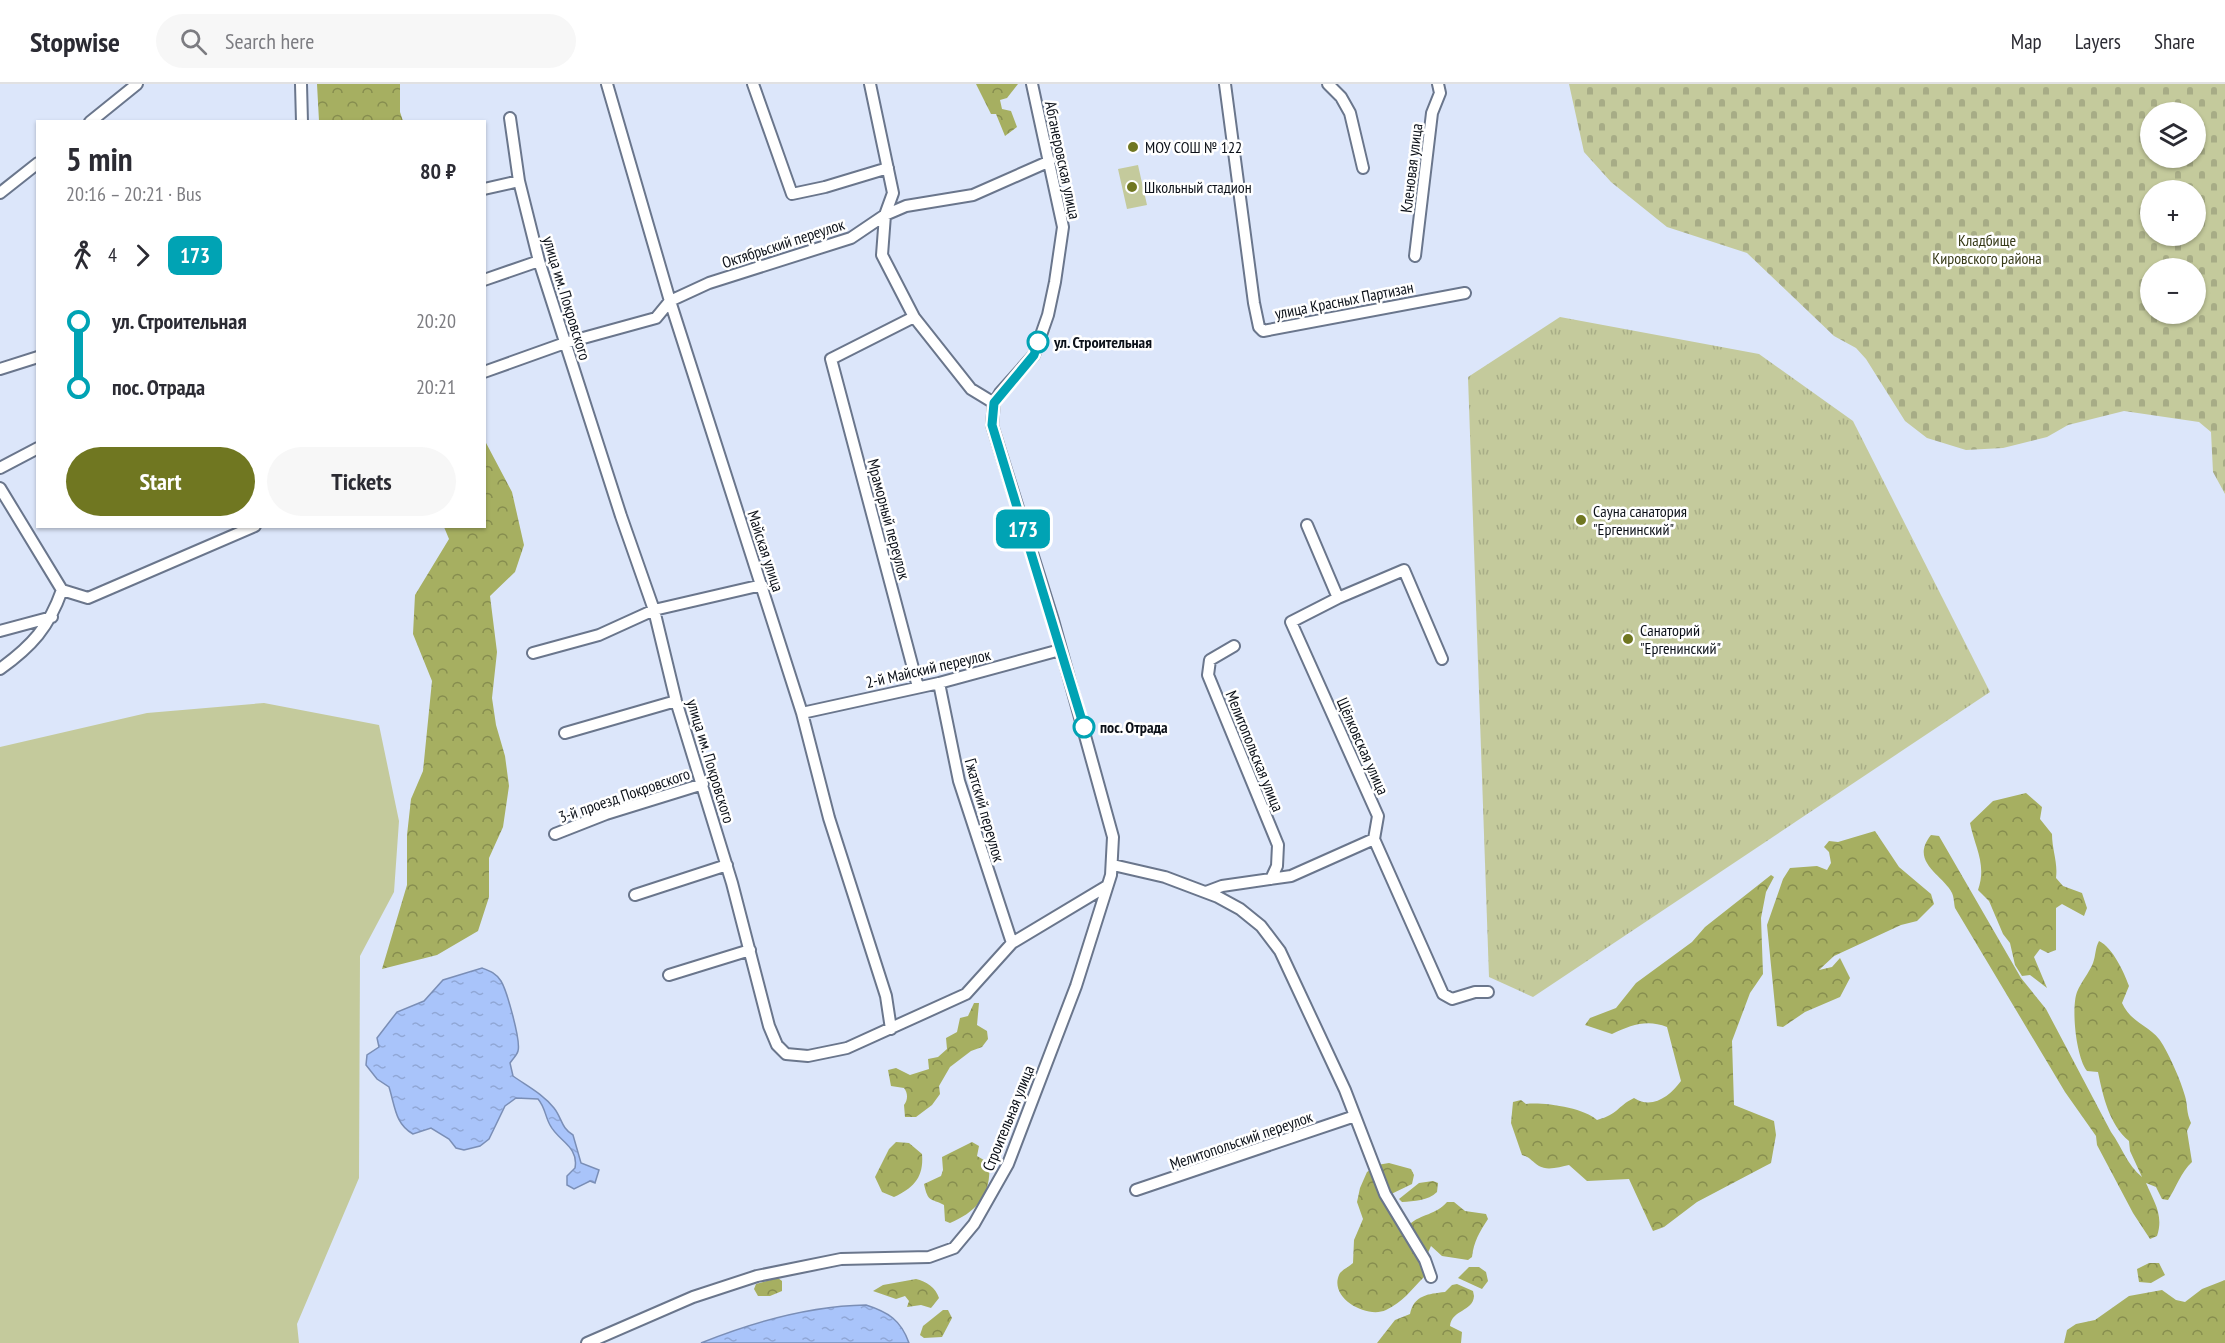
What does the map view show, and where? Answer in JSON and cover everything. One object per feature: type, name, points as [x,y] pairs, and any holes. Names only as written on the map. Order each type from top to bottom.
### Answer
[{"type":"street","points":[[92,120],[137,84]]},
{"type":"street","points":[[300,84],[302,120]]},
{"type":"street","name":"Майская улица","points":[[607,84],[669,301],[802,712],[829,818],[886,996],[891,1029]]},
{"type":"street","points":[[753,84],[792,194],[825,187],[888,168]]},
{"type":"street","points":[[870,84],[874,115],[893,192],[885,215],[882,255],[914,317],[971,389],[994,403]]},
{"type":"street","name":"Абганеровская улица","points":[[994,403],[1034,355],[1048,315],[1063,227],[1032,84]]},
{"type":"street","name":"улица Красных Партизан","points":[[1225,84],[1254,303],[1259,327],[1263,331],[1465,293]]},
{"type":"street","points":[[1328,84],[1341,97],[1350,113],[1363,168]]},
{"type":"street","name":"Кленовая улица","points":[[1415,256],[1432,113],[1440,93],[1438,84]]},
{"type":"street","name":"улица им. Покровского","points":[[510,118],[519,181],[539,261],[563,343],[654,610],[676,701],[727,865],[769,1026],[777,1045],[786,1054],[808,1056],[847,1048],[966,994],[1012,943],[1107,886]]},
{"type":"street","name":"Октябрьский переулок","points":[[486,371],[563,343],[656,318],[669,301],[709,283],[851,238],[885,215],[906,206],[973,195],[1050,161]]},
{"type":"street","points":[[0,194],[36,165]]},
{"type":"street","points":[[486,189],[519,181]]},
{"type":"street","points":[[486,279],[539,261]]},
{"type":"street","name":"Мраморный переулок","points":[[914,317],[831,359],[918,687]]},
{"type":"street","points":[[0,369],[36,358]]},
{"type":"street","name":"Строительная улица","points":[[587,1343],[693,1297],[767,1273],[841,1259],[929,1257],[954,1248],[974,1224],[1008,1164],[1076,986],[1113,865],[1111,825],[998,450],[992,425],[994,403]]},
{"type":"street","points":[[0,468],[36,449]]},
{"type":"street","points":[[0,488],[62,590],[88,598],[250,528]]},
{"type":"street","points":[[1307,525],[1338,598],[1404,570],[1442,659]]},
{"type":"street","points":[[532,653],[599,635],[654,610],[762,585]]},
{"type":"street","points":[[0,669],[26,650],[52,617],[62,590]]},
{"type":"street","name":"Щёлковская улица","points":[[1338,598],[1291,622],[1378,816],[1374,839],[1443,994],[1452,999],[1474,992],[1488,992]]},
{"type":"street","points":[[0,631],[52,617]]},
{"type":"street","name":"Мелитопольская улица","points":[[1234,646],[1210,660],[1208,675],[1278,845],[1277,866],[1271,879]]},
{"type":"street","name":"2-й Майский переулок","points":[[802,712],[939,683],[1060,650]]},
{"type":"street","name":"Гжатский переулок","points":[[939,683],[959,781],[978,845],[1012,943]]},
{"type":"street","points":[[565,733],[676,701]]},
{"type":"street","name":"3-й проезд Покровского","points":[[555,834],[606,814],[703,784]]},
{"type":"street","points":[[1206,892],[1222,886],[1291,876],[1374,839]]},
{"type":"street","points":[[635,895],[727,865]]},
{"type":"street","points":[[1113,865],[1165,877],[1206,892],[1240,909],[1261,926],[1280,951],[1355,1116],[1385,1194],[1425,1260],[1431,1277]]},
{"type":"street","points":[[669,975],[750,950]]},
{"type":"street","name":"Мелитопольский переулок","points":[[1136,1190],[1355,1116]]},
{"type":"green space","points":[[317,84],[400,84],[400,112],[403,120],[319,120]]},
{"type":"green space","points":[[976,84],[1018,84],[1007,98],[1000,100],[1002,109],[1011,111],[1017,127],[1005,136],[996,114],[991,114]]},
{"type":"green space","name":"Кладбище Кировского района","points":[[1569,84],[2225,84],[2225,494],[2213,472],[2211,432],[2199,422],[2124,411],[2068,425],[2047,437],[2003,448],[1966,450],[1927,438],[1905,421],[1866,359],[1856,348],[1834,336],[1747,253],[1667,227],[1611,182],[1584,152]]},
{"type":"green space","name":"Школьный стадион","points":[[1138,165],[1147,205],[1127,209],[1118,169]]},
{"type":"green space","points":[[1560,317],[1759,354],[1853,421],[1990,692],[1533,997],[1489,977],[1468,377]]},
{"type":"green space","points":[[486,443],[512,492],[524,545],[515,572],[490,596],[497,652],[492,698],[509,786],[503,827],[489,858],[489,897],[478,931],[437,955],[382,969],[407,885],[407,835],[411,799],[423,771],[432,681],[413,634],[415,595],[449,539],[444,528],[486,528]]},
{"type":"green space","points":[[264,703],[379,725],[399,821],[394,892],[360,956],[359,1178],[297,1324],[299,1343],[0,1343],[0,747],[147,713]]},
{"type":"green space","points":[[2026,793],[2042,807],[2040,819],[2052,834],[2056,878],[2063,886],[2082,893],[2087,908],[2084,916],[2062,904],[2056,908],[2056,950],[2048,953],[2040,949],[2034,957],[2047,988],[2030,975],[2022,976],[2015,965],[2010,943],[2003,934],[1989,901],[1978,890],[1981,864],[1970,823],[1993,801]]},
{"type":"green space","points":[[1875,831],[1899,867],[1931,894],[1934,904],[1917,921],[1901,925],[1834,956],[1819,970],[1832,967],[1840,958],[1850,978],[1840,997],[1805,1012],[1783,1027],[1777,1026],[1767,925],[1783,879],[1790,868],[1817,866],[1827,870],[1831,863],[1829,852],[1824,847],[1829,841],[1838,842]]},
{"type":"green space","points":[[1931,835],[1939,836],[2021,978],[2046,1009],[2111,1132],[2128,1161],[2142,1177],[2130,1151],[2129,1141],[2116,1126],[2108,1109],[2098,1072],[2087,1071],[2083,1064],[2076,1032],[2075,999],[2093,963],[2099,941],[2109,949],[2117,961],[2129,986],[2122,1003],[2131,1016],[2153,1033],[2163,1045],[2181,1083],[2191,1123],[2187,1131],[2192,1162],[2168,1200],[2162,1199],[2156,1187],[2146,1183],[2159,1215],[2157,1236],[2150,1239],[2133,1213],[2097,1145],[2096,1136],[2065,1092],[1955,908],[1948,886],[1926,860],[1925,845]]},
{"type":"green space","points":[[1771,875],[1774,877],[1766,892],[1761,918],[1763,974],[1750,993],[1732,1041],[1734,1105],[1774,1121],[1776,1135],[1771,1163],[1697,1202],[1664,1227],[1653,1231],[1629,1179],[1587,1181],[1569,1165],[1546,1168],[1522,1155],[1511,1123],[1513,1102],[1521,1100],[1526,1104],[1563,1107],[1583,1112],[1597,1120],[1614,1113],[1634,1098],[1647,1103],[1654,1102],[1672,1092],[1681,1081],[1667,1027],[1646,1023],[1612,1034],[1585,1025],[1590,1018],[1616,1008],[1636,983],[1692,942],[1705,927]]},
{"type":"green space","points":[[974,1003],[979,1003],[977,1025],[987,1031],[988,1039],[982,1047],[971,1051],[950,1067],[939,1086],[940,1094],[932,1105],[916,1117],[905,1117],[906,1092],[904,1088],[891,1086],[888,1070],[896,1068],[910,1075],[929,1069],[928,1059],[938,1057],[947,1049],[946,1038],[957,1032],[960,1018],[968,1016]]},
{"type":"green space","points":[[896,1142],[909,1143],[922,1154],[922,1162],[919,1175],[912,1186],[894,1197],[882,1192],[875,1177],[889,1149]]},
{"type":"green space","points":[[972,1142],[979,1146],[977,1156],[989,1163],[988,1184],[985,1193],[975,1207],[960,1219],[950,1223],[945,1221],[944,1205],[929,1197],[924,1184],[941,1176],[942,1157]]},
{"type":"green space","points":[[1389,1163],[1411,1169],[1414,1175],[1412,1184],[1385,1197],[1386,1206],[1391,1215],[1419,1255],[1424,1277],[1392,1307],[1378,1312],[1369,1312],[1344,1299],[1337,1283],[1340,1273],[1353,1263],[1354,1240],[1363,1219],[1357,1202],[1360,1188],[1367,1172],[1377,1165]]},
{"type":"green space","points":[[1433,1181],[1438,1183],[1437,1192],[1429,1197],[1402,1202],[1399,1199],[1419,1183]]},
{"type":"green space","points":[[1447,1202],[1454,1202],[1465,1211],[1486,1214],[1488,1219],[1477,1237],[1472,1257],[1468,1260],[1442,1256],[1431,1246],[1427,1255],[1411,1228],[1410,1224],[1414,1221],[1438,1210]]},
{"type":"green space","points":[[2149,1263],[2159,1263],[2165,1275],[2151,1283],[2139,1282],[2137,1269]]},
{"type":"green space","points":[[1469,1267],[1479,1267],[1486,1272],[1488,1281],[1482,1289],[1458,1278]]},
{"type":"green space","points":[[778,1278],[782,1281],[782,1291],[770,1296],[758,1296],[754,1289],[756,1284]]},
{"type":"green space","points":[[916,1279],[930,1285],[938,1294],[939,1298],[931,1308],[921,1305],[907,1307],[909,1301],[905,1296],[896,1299],[873,1291],[883,1285]]},
{"type":"green space","points":[[2225,1280],[2225,1343],[2064,1343],[2067,1330],[2076,1324],[2095,1320],[2129,1296],[2162,1290],[2176,1300],[2185,1302],[2202,1289]]},
{"type":"green space","points":[[1457,1284],[1473,1291],[1474,1296],[1470,1305],[1454,1316],[1450,1326],[1462,1332],[1461,1343],[1377,1343],[1395,1320],[1410,1314],[1418,1299],[1445,1292],[1452,1285]]},
{"type":"green space","points":[[943,1310],[948,1310],[952,1318],[942,1337],[924,1338],[920,1335],[923,1326]]},
{"type":"water","points":[[482,968],[499,978],[510,1005],[518,1046],[517,1053],[510,1063],[513,1076],[540,1094],[554,1108],[564,1126],[573,1135],[581,1163],[599,1170],[595,1183],[590,1181],[574,1189],[567,1185],[567,1176],[575,1168],[574,1154],[548,1122],[538,1099],[516,1098],[505,1106],[489,1139],[480,1146],[464,1150],[456,1148],[449,1139],[431,1128],[413,1134],[407,1130],[396,1114],[389,1087],[377,1079],[366,1065],[367,1055],[379,1047],[377,1038],[397,1012],[424,1001],[443,980]]},
{"type":"water","points":[[866,1305],[893,1318],[902,1328],[909,1343],[701,1343],[782,1316],[823,1308]]},
{"type":"bus line","name":"173","points":[[1038,342],[1034,355],[994,403],[992,425],[1084,727]]},
{"type":"place","name":"МОУ СОШ № 122","points":[[1133,147]]},
{"type":"place","name":"Школьный стадион","points":[[1132,187]]},
{"type":"place","name":"ул. Строительная","points":[[1038,342]]},
{"type":"place","name":"Сауна санатория \"Ергенинский\"","points":[[1581,520]]},
{"type":"place","name":"Санаторий \"Ергенинский\"","points":[[1628,639]]},
{"type":"place","name":"пос. Отрада","points":[[1084,727]]}]
